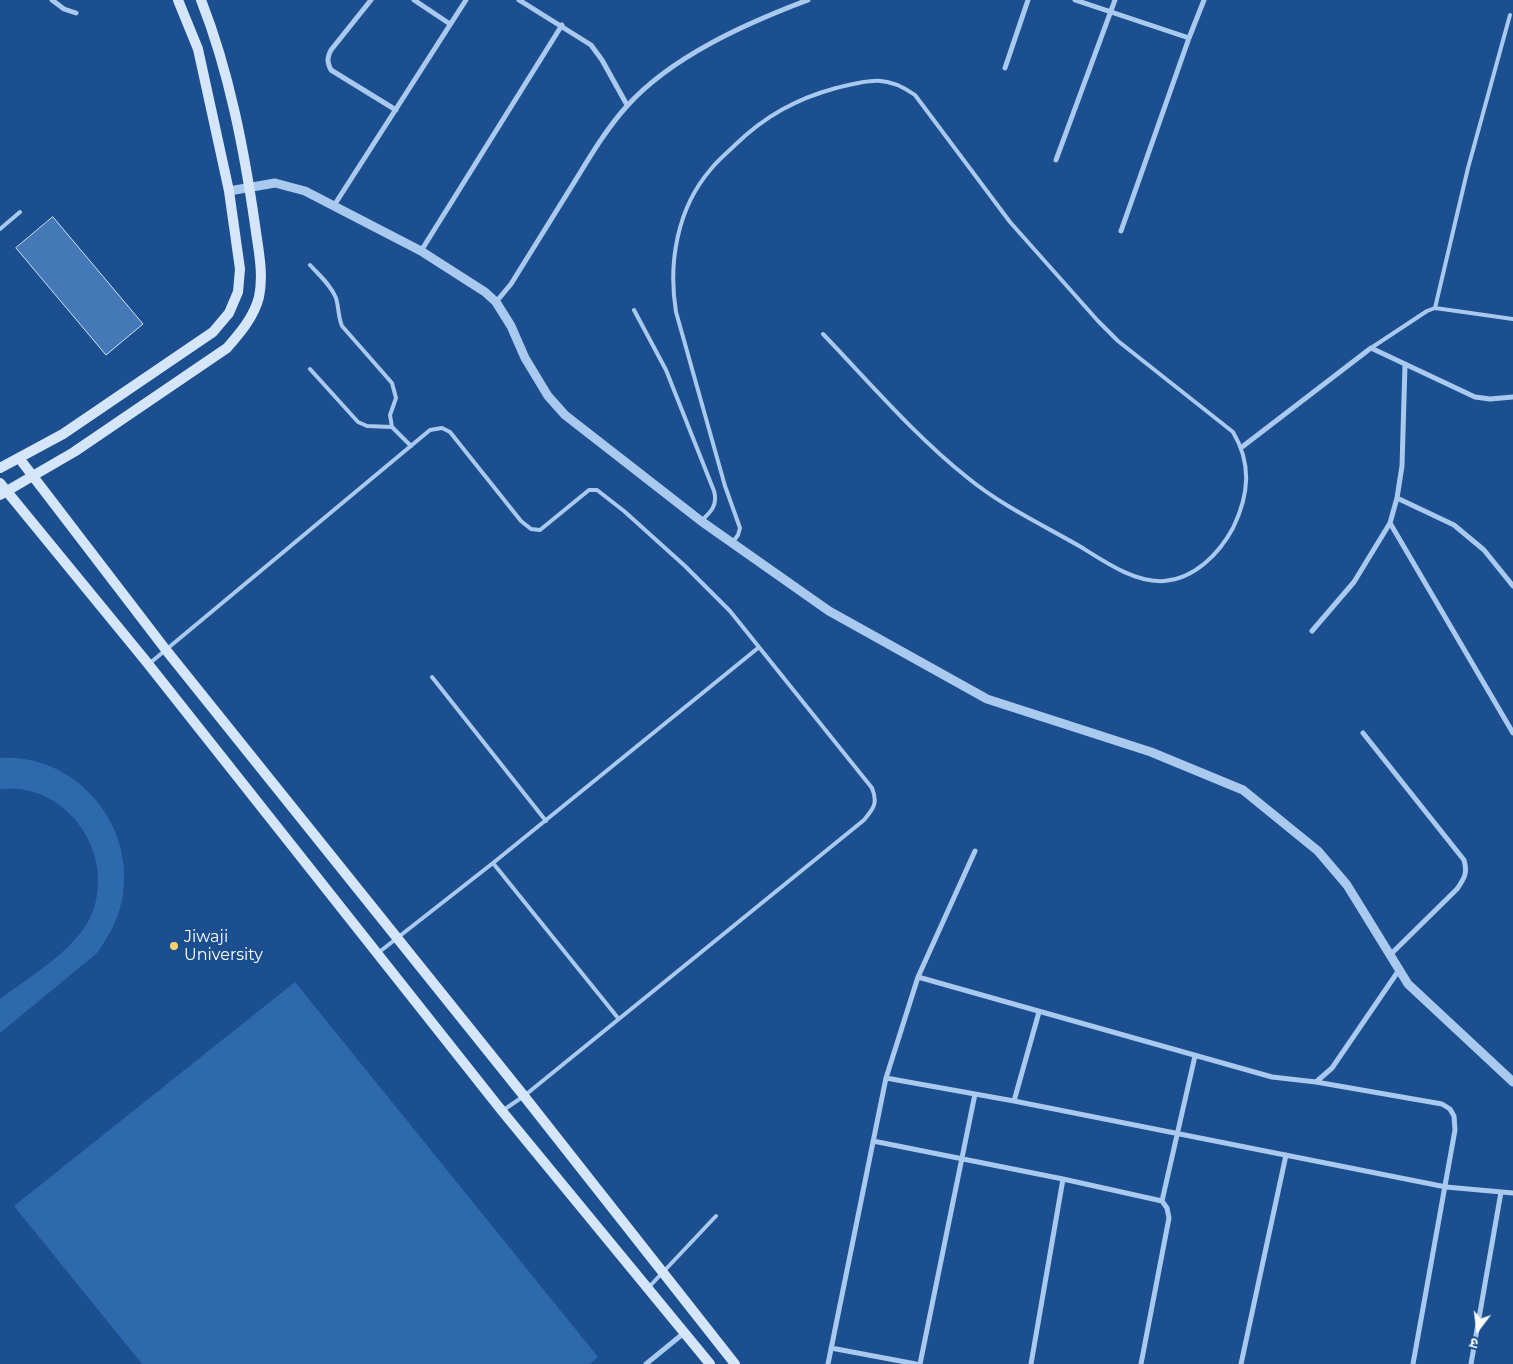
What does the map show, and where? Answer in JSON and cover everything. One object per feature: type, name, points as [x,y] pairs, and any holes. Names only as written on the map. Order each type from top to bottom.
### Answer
[{"type":"main road","points":[[201,0],[218,43],[250,187],[261,268],[259,297],[247,325],[227,348],[74,452],[33,476],[2,490],[148,664],[502,1111],[710,1364]]},
{"type":"main road","points":[[0,468],[63,434],[205,338],[229,314],[238,292],[240,269],[229,191],[198,49],[180,1]]},
{"type":"main road","points":[[19,458],[166,650],[524,1096],[735,1364]]},
{"type":"street","points":[[52,0],[64,9],[76,13]]},
{"type":"street","points":[[371,0],[331,50],[328,64],[331,70],[396,110]]},
{"type":"street","points":[[414,0],[450,24]]},
{"type":"street","points":[[335,204],[466,0]]},
{"type":"street","points":[[520,0],[591,45],[602,60],[627,106]]},
{"type":"street","points":[[496,302],[511,284],[600,141],[627,106],[668,71],[706,46],[741,27],[808,0]]},
{"type":"street","points":[[1004,68],[1028,0]]},
{"type":"street","points":[[1075,0],[1189,38]]},
{"type":"street","points":[[1056,160],[1115,0]]},
{"type":"street","points":[[1121,231],[1204,0]]},
{"type":"street","points":[[421,251],[562,25]]},
{"type":"street","points":[[229,191],[275,184],[288,186],[335,204],[421,251],[485,292],[496,302],[548,396],[565,415],[701,521],[829,611],[986,699],[1151,752],[1243,790],[1318,851],[1348,885],[1408,984],[1513,1082]]},
{"type":"street","points":[[1242,447],[1371,348],[1474,397],[1490,399],[1513,397]]},
{"type":"street","points":[[1312,631],[1354,582],[1390,523],[1397,498],[1402,466],[1405,365]]},
{"type":"street","points":[[1397,498],[1454,525],[1484,550],[1513,586]]},
{"type":"street","points":[[1390,523],[1513,733]]},
{"type":"street","points":[[1363,733],[1464,860],[1467,870],[1457,889],[1390,955]]},
{"type":"street","points":[[828,1364],[886,1078],[918,977],[975,851]]},
{"type":"street","points":[[1316,1082],[1332,1068],[1399,969]]},
{"type":"street","points":[[918,977],[1272,1077],[1316,1082],[1442,1104],[1450,1109],[1454,1116],[1455,1130],[1413,1364]]},
{"type":"street","points":[[1014,1101],[1039,1012]]},
{"type":"street","points":[[1162,1201],[1196,1056]]},
{"type":"street","points":[[886,1078],[1014,1101],[1446,1187],[1513,1193]]},
{"type":"street","points":[[831,1348],[918,1364],[975,1094]]},
{"type":"street","points":[[873,1141],[1162,1201],[1167,1208],[1169,1218],[1141,1364]]},
{"type":"street","points":[[1241,1364],[1286,1155]]},
{"type":"street","points":[[1030,1364],[1062,1179]]},
{"type":"street","points":[[1471,1364],[1501,1192]]},
{"type":"street","points":[[646,1364],[684,1332]]},
{"type":"lane","points":[[1435,308],[1468,168],[1510,15]]},
{"type":"lane","points":[[732,543],[738,535],[740,528],[725,486],[676,312],[673,291],[677,236],[686,212],[710,169],[754,127],[779,110],[808,96],[876,79],[902,85],[915,95],[1010,222],[1118,341],[1233,432],[1242,447],[1247,466],[1246,492],[1238,517],[1227,538],[1196,572],[1163,582],[1135,577],[998,499],[968,478],[904,419],[823,334]]},
{"type":"lane","points":[[0,229],[20,212]]},
{"type":"lane","points":[[310,266],[331,287],[336,300],[338,318],[342,326],[392,383],[396,398],[390,415],[392,427],[411,446]]},
{"type":"lane","points":[[1371,348],[1435,308],[1513,319]]},
{"type":"lane","points":[[634,310],[666,370],[714,491],[716,499],[714,507],[701,521]]},
{"type":"lane","points":[[310,368],[358,422],[366,426],[392,427]]},
{"type":"lane","points":[[148,664],[430,430],[442,428],[450,432],[520,521],[531,530],[540,530],[589,490],[597,490],[686,566],[730,611],[872,788],[876,799],[874,808],[864,820],[524,1096],[502,1111]]},
{"type":"lane","points":[[377,954],[546,821],[758,648]]},
{"type":"lane","points":[[432,677],[546,821]]},
{"type":"lane","points":[[493,863],[618,1018]]},
{"type":"lane","points":[[648,1288],[716,1216]]},
{"type":"shaded area","points":[[0,758],[27,759],[52,767],[74,780],[93,797],[108,818],[119,842],[124,867],[123,894],[120,910],[110,932],[97,953],[0,1033],[0,999],[50,963],[83,930],[90,918],[97,895],[98,871],[92,848],[81,828],[66,810],[47,797],[25,790],[0,789]]},
{"type":"shaded area","points":[[295,982],[598,1357],[590,1364],[142,1364],[14,1206]]},
{"type":"building","points":[[53,217],[143,324],[106,355],[16,248]]},
{"type":"place","name":"Jiwaji University","points":[[174,946]]}]
